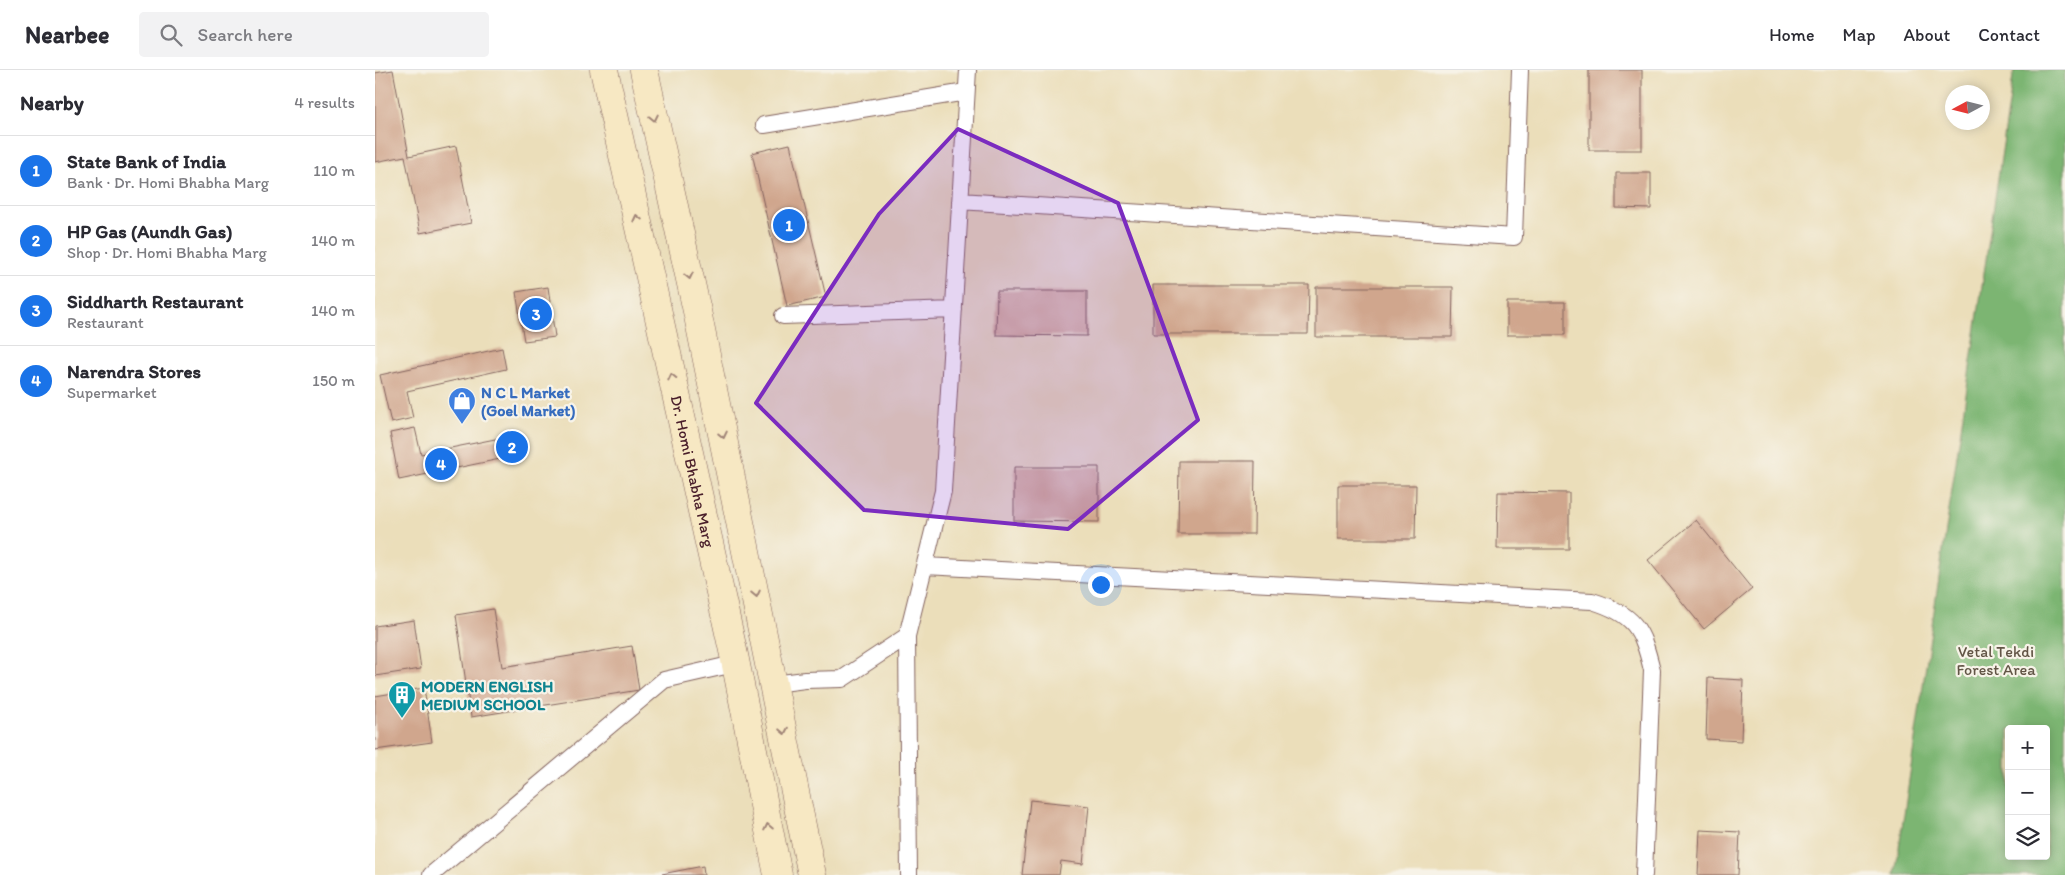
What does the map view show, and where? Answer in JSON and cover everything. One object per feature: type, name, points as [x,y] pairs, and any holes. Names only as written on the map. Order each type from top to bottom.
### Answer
[{"type":"main road","name":"Dr. Homi Bhabha Marg","points":[[604,70],[734,664],[778,875]]},
{"type":"main road","points":[[643,70],[697,311],[812,875]]},
{"type":"lane","points":[[909,875],[907,636],[943,491],[968,70]]},
{"type":"lane","points":[[960,201],[1514,237],[1520,70]]},
{"type":"lane","points":[[764,125],[966,92]]},
{"type":"lane","points":[[783,316],[954,310]]},
{"type":"lane","points":[[925,566],[1582,601],[1614,608],[1634,623],[1646,643],[1653,670],[1644,875]]},
{"type":"lane","points":[[774,684],[805,680],[842,679],[907,636]]},
{"type":"lane","points":[[431,875],[664,680],[734,664]]},
{"type":"highlighted area","points":[[958,129],[1118,203],[1198,420],[1068,529],[864,510],[756,403],[879,214]]},
{"type":"green space","name":"Vetal Tekdi Forest Area","points":[[2014,70],[2065,70],[2065,875],[1895,875]]},
{"type":"building","points":[[393,70],[409,156],[456,146],[471,223],[420,233],[405,156],[375,162],[375,73]]},
{"type":"building","points":[[1589,70],[1642,70],[1642,150],[1589,150]]},
{"type":"building","points":[[790,144],[826,297],[787,306],[752,153]]},
{"type":"building","points":[[1616,173],[1651,173],[1651,209],[1616,208]]},
{"type":"building","points":[[1153,285],[1309,285],[1308,334],[1153,334]]},
{"type":"building","points":[[548,287],[555,337],[524,341],[516,292]]},
{"type":"building","points":[[1316,287],[1453,287],[1452,337],[1316,337]]},
{"type":"building","points":[[997,291],[1087,291],[1087,336],[996,335]]},
{"type":"building","points":[[1507,302],[1565,302],[1565,335],[1507,335]]},
{"type":"building","points":[[502,348],[506,369],[407,391],[413,418],[391,423],[380,375]]},
{"type":"building","points":[[415,428],[421,454],[520,434],[524,454],[399,480],[390,433]]},
{"type":"building","points":[[1179,461],[1255,461],[1254,534],[1178,534]]},
{"type":"building","points":[[1014,467],[1099,467],[1099,522],[1014,521]]},
{"type":"building","points":[[1338,485],[1416,485],[1415,539],[1338,539]]},
{"type":"building","points":[[1498,492],[1569,493],[1569,549],[1497,549]]},
{"type":"building","points":[[1696,520],[1752,589],[1704,629],[1648,560]]},
{"type":"building","points":[[493,609],[502,667],[632,646],[639,690],[471,717],[456,615]]},
{"type":"building","name":"MODERN ENGLISH MEDIUM SCHOOL","points":[[414,620],[421,669],[375,676],[375,626]]},
{"type":"building","points":[[1708,678],[1743,680],[1741,741],[1706,739]]},
{"type":"building","name":"MODERN ENGLISH MEDIUM SCHOOL","points":[[424,688],[432,742],[375,750],[375,696]]},
{"type":"building","points":[[1030,800],[1089,806],[1083,864],[1061,861],[1059,875],[1022,875]]},
{"type":"building","points":[[1700,830],[1740,832],[1738,875],[1698,875]]},
{"type":"building","points":[[703,866],[704,875],[662,874]]},
{"type":"place","name":"State Bank of India","points":[[789,225]]},
{"type":"place","name":"Siddharth Restaurant","points":[[536,314]]},
{"type":"place","name":"N C L Market (Goel Market)","points":[[462,425]]},
{"type":"place","name":"HP Gas (Aundh Gas)","points":[[512,447]]},
{"type":"place","name":"Narendra Stores","points":[[441,464]]},
{"type":"place","name":"MODERN ENGLISH MEDIUM SCHOOL","points":[[402,719]]}]
